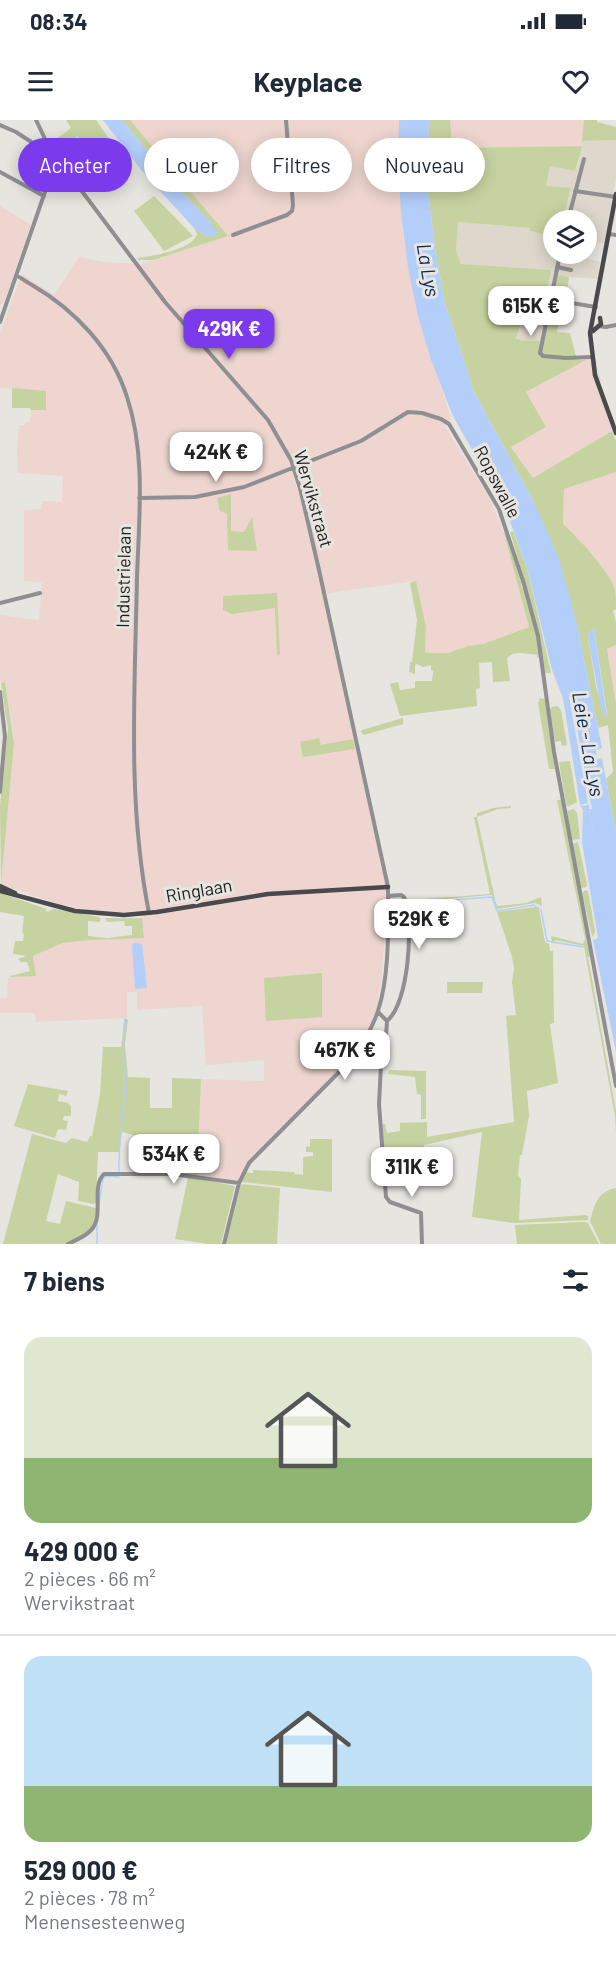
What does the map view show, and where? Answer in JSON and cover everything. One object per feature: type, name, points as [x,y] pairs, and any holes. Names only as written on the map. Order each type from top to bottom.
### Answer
[{"type":"main road","points":[[592,342],[590,333],[597,307],[616,196]]},
{"type":"main road","points":[[597,307],[601,319],[600,325],[593,331],[592,357],[596,379],[615,425],[616,433]]},
{"type":"main road","points":[[593,320],[597,317],[601,319]]},
{"type":"main road","points":[[593,320],[594,325],[598,326]]},
{"type":"main road","name":"Ringlaan","points":[[0,889],[62,909],[113,915],[149,914],[268,894],[388,891]]},
{"type":"street","name":"Wervikstraat","points":[[36,120],[45,138]]},
{"type":"street","points":[[232,236],[287,215],[292,210],[286,120]]},
{"type":"street","points":[[0,125],[25,138]]},
{"type":"street","points":[[570,210],[584,159]]},
{"type":"street","points":[[0,172],[44,196]]},
{"type":"street","points":[[575,191],[616,196]]},
{"type":"street","points":[[0,320],[46,192]]},
{"type":"street","name":"Wervikstraat","points":[[83,192],[165,302],[268,420],[284,445],[300,488],[388,891],[388,938],[384,980],[378,1012],[369,1032],[351,1060],[254,1156],[239,1183],[224,1244]]},
{"type":"street","points":[[609,234],[616,236]]},
{"type":"street","points":[[558,264],[540,353],[548,357],[592,357]]},
{"type":"street","points":[[557,267],[571,270]]},
{"type":"street","name":"Industrielaan","points":[[16,276],[56,300],[97,340],[118,373],[128,398],[136,432],[139,498],[134,767],[138,834],[149,914]]},
{"type":"street","name":"Industrielaan","points":[[15,282],[28,283]]},
{"type":"street","points":[[559,301],[597,307]]},
{"type":"street","points":[[601,319],[606,325],[614,326]]},
{"type":"street","points":[[598,326],[614,326]]},
{"type":"street","name":"Ropswalle","points":[[139,498],[195,497],[244,487],[361,441],[408,412],[441,418],[449,424],[499,509],[524,584],[538,636],[554,752],[616,1086]]},
{"type":"street","points":[[0,603],[40,593]]},
{"type":"street","points":[[0,692],[5,736],[0,792]]},
{"type":"street","points":[[388,891],[404,897],[409,918],[409,933],[406,980],[392,1016],[387,1021],[381,1065],[379,1104],[386,1197],[390,1202],[421,1213],[422,1244]]},
{"type":"street","points":[[378,1012],[387,1021]]},
{"type":"street","points":[[68,1244],[94,1226],[100,1181],[104,1174],[171,1174],[239,1183]]},
{"type":"shaded area","points":[[130,120],[399,120],[399,138],[364,138],[364,192],[400,192],[404,240],[418,316],[451,418],[444,425],[489,497],[504,533],[529,627],[482,644],[448,653],[425,653],[426,627],[415,581],[322,594],[386,886],[381,983],[377,1009],[357,1048],[344,1065],[252,1156],[237,1181],[197,1175],[201,1079],[264,1081],[264,1060],[206,1065],[202,1006],[137,1010],[137,992],[127,992],[127,1018],[36,1022],[35,1013],[0,1013],[0,998],[7,998],[8,978],[36,975],[33,956],[63,943],[144,937],[141,912],[102,912],[66,907],[1,884],[14,743],[5,682],[1,683],[0,677],[0,615],[39,620],[42,583],[24,581],[24,510],[42,509],[42,501],[62,502],[63,476],[18,473],[19,425],[30,422],[31,410],[46,410],[46,391],[0,388],[0,332],[22,274],[54,295],[79,257],[104,262],[141,264],[227,236],[190,192],[239,192],[239,138],[145,138]]},
{"type":"shaded area","points":[[450,120],[584,120],[582,146],[485,147],[485,138],[451,138]]},
{"type":"shaded area","points":[[616,140],[616,179],[605,243],[597,242],[597,210],[566,210],[571,189],[546,186],[550,166],[575,171],[582,141]]},
{"type":"shaded area","points":[[0,206],[31,225],[4,302],[0,306]]},
{"type":"shaded area","points":[[458,222],[530,228],[530,231],[543,234],[543,264],[597,264],[597,261],[600,262],[598,279],[557,276],[543,341],[524,341],[515,338],[535,270],[461,264],[456,250]]},
{"type":"shaded area","points":[[596,359],[601,383],[597,384],[612,431],[533,478],[511,446],[546,427],[526,392],[586,360]]},
{"type":"shaded area","points":[[616,472],[616,596],[614,586],[563,524],[564,489]]},
{"type":"shaded area","points":[[616,645],[616,704],[607,649]]},
{"type":"green space","points":[[66,120],[96,120],[109,138],[78,138],[77,136],[58,138],[71,128]]},
{"type":"green space","points":[[122,120],[130,120],[145,138],[144,147]]},
{"type":"green space","points":[[429,120],[450,120],[451,138],[428,138]]},
{"type":"green space","points":[[584,120],[597,120],[597,122],[616,127],[616,140],[582,141]]},
{"type":"green space","points":[[582,146],[575,171],[550,166],[546,186],[571,188],[566,210],[543,210],[543,234],[530,231],[530,228],[458,222],[456,250],[461,264],[551,270],[546,294],[528,292],[515,338],[524,341],[543,341],[557,275],[569,277],[564,317],[560,317],[557,332],[570,333],[577,360],[586,360],[526,392],[546,427],[511,447],[533,478],[612,431],[616,441],[616,472],[564,489],[563,524],[598,561],[615,591],[616,609],[613,611],[616,622],[616,645],[607,649],[616,704],[616,834],[606,779],[613,772],[608,725],[598,728],[577,625],[535,504],[474,392],[444,300],[428,193],[485,192],[485,147]],"holes":[[[594,628],[607,713],[605,716],[596,686],[588,638]]]},
{"type":"green space","points":[[182,192],[191,192],[228,236],[153,260],[138,260],[138,258],[153,256],[187,245],[197,235],[195,229],[209,237],[210,222]]},
{"type":"green space","points":[[154,196],[193,236],[164,251],[134,211]]},
{"type":"green space","points":[[12,388],[46,391],[46,410],[12,408]]},
{"type":"green space","points":[[231,494],[231,531],[244,532],[252,517],[257,551],[228,550],[227,514],[220,511],[217,498]]},
{"type":"green space","points":[[513,531],[527,568],[551,673],[545,673],[542,657],[517,653],[507,658],[510,681],[493,682],[492,662],[479,663],[480,688],[476,689],[477,706],[400,716],[390,684],[398,682],[400,690],[415,688],[415,681],[432,681],[433,671],[431,665],[423,667],[417,664],[415,674],[409,672],[417,620],[410,583],[416,581],[426,627],[425,653],[448,653],[483,644],[529,627],[504,533],[506,533],[523,589],[527,589],[510,532]]},
{"type":"green space","points":[[277,593],[280,654],[277,655],[275,608],[232,614],[223,610],[223,596]]},
{"type":"green space","points":[[5,682],[14,743],[1,884],[0,805],[8,730],[1,683]]},
{"type":"green space","points":[[540,698],[545,699],[555,769],[549,769],[538,703]]},
{"type":"green space","points":[[557,706],[561,710],[567,745],[562,746],[561,741],[555,742],[549,710]]},
{"type":"green space","points":[[403,718],[403,724],[364,735],[361,732],[362,730]]},
{"type":"green space","points":[[319,738],[321,745],[353,739],[355,749],[303,757],[300,742]]},
{"type":"green space","points":[[570,761],[577,802],[568,807],[559,762]]},
{"type":"green space","points":[[557,800],[561,800],[591,956],[588,957],[616,1111],[616,1133],[615,1116],[584,946],[555,940],[555,943],[552,943],[551,936],[583,944],[585,939]]},
{"type":"green space","points":[[511,806],[511,808],[498,809],[477,817],[477,813]]},
{"type":"green space","points":[[574,809],[577,813],[580,839],[571,840],[567,811]]},
{"type":"green space","points":[[474,817],[477,817],[496,904],[498,906],[526,903],[541,897],[542,906],[535,903],[497,909],[492,895],[410,902],[411,900],[490,894]]},
{"type":"green space","points":[[578,842],[587,884],[586,887],[581,888],[572,844]]},
{"type":"green space","points":[[585,890],[588,891],[595,931],[592,936],[582,893]]},
{"type":"green space","points":[[0,893],[47,909],[48,912],[55,909],[99,917],[101,920],[99,922],[88,921],[88,936],[107,938],[132,935],[132,926],[125,926],[124,921],[107,922],[105,918],[142,918],[144,938],[63,943],[33,956],[36,976],[10,977],[30,971],[27,962],[21,962],[18,959],[26,956],[13,954],[15,941],[23,941],[24,916],[0,912]]},
{"type":"green space","points":[[536,907],[539,910],[545,942],[549,944],[550,951],[553,951],[554,1023],[550,1024],[558,1083],[527,1091],[529,1116],[518,1175],[521,1179],[519,1220],[585,1215],[588,1216],[588,1220],[514,1223],[472,1217],[482,1132],[424,1145],[424,1150],[385,1155],[382,1124],[385,1124],[387,1133],[400,1131],[400,1123],[427,1122],[427,1137],[514,1122],[506,1016],[516,1015],[512,982],[514,968],[497,912]]},
{"type":"green space","points":[[393,912],[403,912],[403,921],[407,921],[408,931],[390,931]]},
{"type":"green space","points":[[322,973],[322,1017],[266,1021],[264,978]]},
{"type":"green space","points":[[447,982],[483,982],[482,993],[447,993]]},
{"type":"green space","points":[[125,1018],[128,1020],[125,1044],[128,1077],[150,1078],[150,1108],[172,1108],[172,1078],[201,1079],[197,1175],[175,1173],[179,1164],[178,1154],[173,1153],[173,1147],[155,1144],[155,1141],[122,1132],[119,1152],[98,1152],[96,1203],[78,1201],[79,1182],[58,1174],[46,1221],[60,1224],[66,1201],[96,1208],[94,1224],[88,1231],[66,1244],[3,1244],[32,1134],[66,1143],[72,1138],[87,1142],[92,1136],[100,1094],[103,1047],[121,1047]]},
{"type":"green space","points":[[389,1070],[426,1071],[426,1119],[421,1119],[421,1095],[417,1094],[415,1077],[388,1074]]},
{"type":"green space","points":[[28,1084],[68,1091],[66,1096],[59,1094],[58,1101],[71,1106],[71,1116],[64,1116],[63,1120],[68,1121],[66,1130],[58,1129],[55,1138],[14,1126]]},
{"type":"green space","points":[[310,1139],[332,1139],[332,1192],[242,1182],[246,1172],[253,1173],[253,1170],[294,1172],[303,1175],[303,1157],[313,1156],[313,1152],[306,1152],[306,1147],[310,1146]]},
{"type":"green space","points":[[154,1154],[171,1156],[170,1173],[148,1173],[149,1157]]},
{"type":"green space","points":[[188,1177],[235,1186],[221,1244],[175,1239]]},
{"type":"green space","points":[[241,1184],[280,1188],[277,1244],[226,1244]]},
{"type":"green space","points":[[616,1188],[616,1244],[601,1244],[590,1221],[595,1204],[601,1196]]},
{"type":"green space","points":[[588,1223],[599,1244],[517,1244],[515,1225]]},
{"type":"water","points":[[103,120],[122,120],[144,147],[144,173],[132,158],[132,138],[117,138]]},
{"type":"water","points":[[399,120],[429,120],[428,138],[399,138]]},
{"type":"water","points":[[161,192],[182,192],[210,222],[218,234],[209,237],[195,229]]},
{"type":"water","points":[[400,192],[428,192],[444,300],[474,392],[535,504],[559,559],[577,625],[602,748],[596,750],[597,759],[602,758],[616,834],[616,1052],[593,940],[598,938],[582,842],[583,810],[580,805],[563,698],[552,670],[527,568],[505,508],[453,416],[431,360],[418,316],[408,268]]},
{"type":"water","points":[[594,628],[607,717],[601,707],[588,638]]},
{"type":"water","points":[[142,944],[147,988],[135,989],[132,945]]},
{"type":"pier","points":[[569,697],[572,697],[582,757],[596,755],[597,758],[583,761],[592,809],[589,809],[589,804],[580,805],[588,803]]},
{"type":"waterway","points":[[409,903],[492,897],[497,911],[534,905],[541,910],[547,941],[583,947]]},
{"type":"waterway","points":[[119,1171],[124,1098],[125,1019]]},
{"type":"waterway","points":[[99,1204],[103,1178],[119,1177]]},
{"type":"waterway","points":[[97,1224],[97,1244]]},
{"type":"water label","name":"La Lys","points":[[428,270]]},
{"type":"water label","name":"Leie - La Lys","points":[[588,744]]}]
